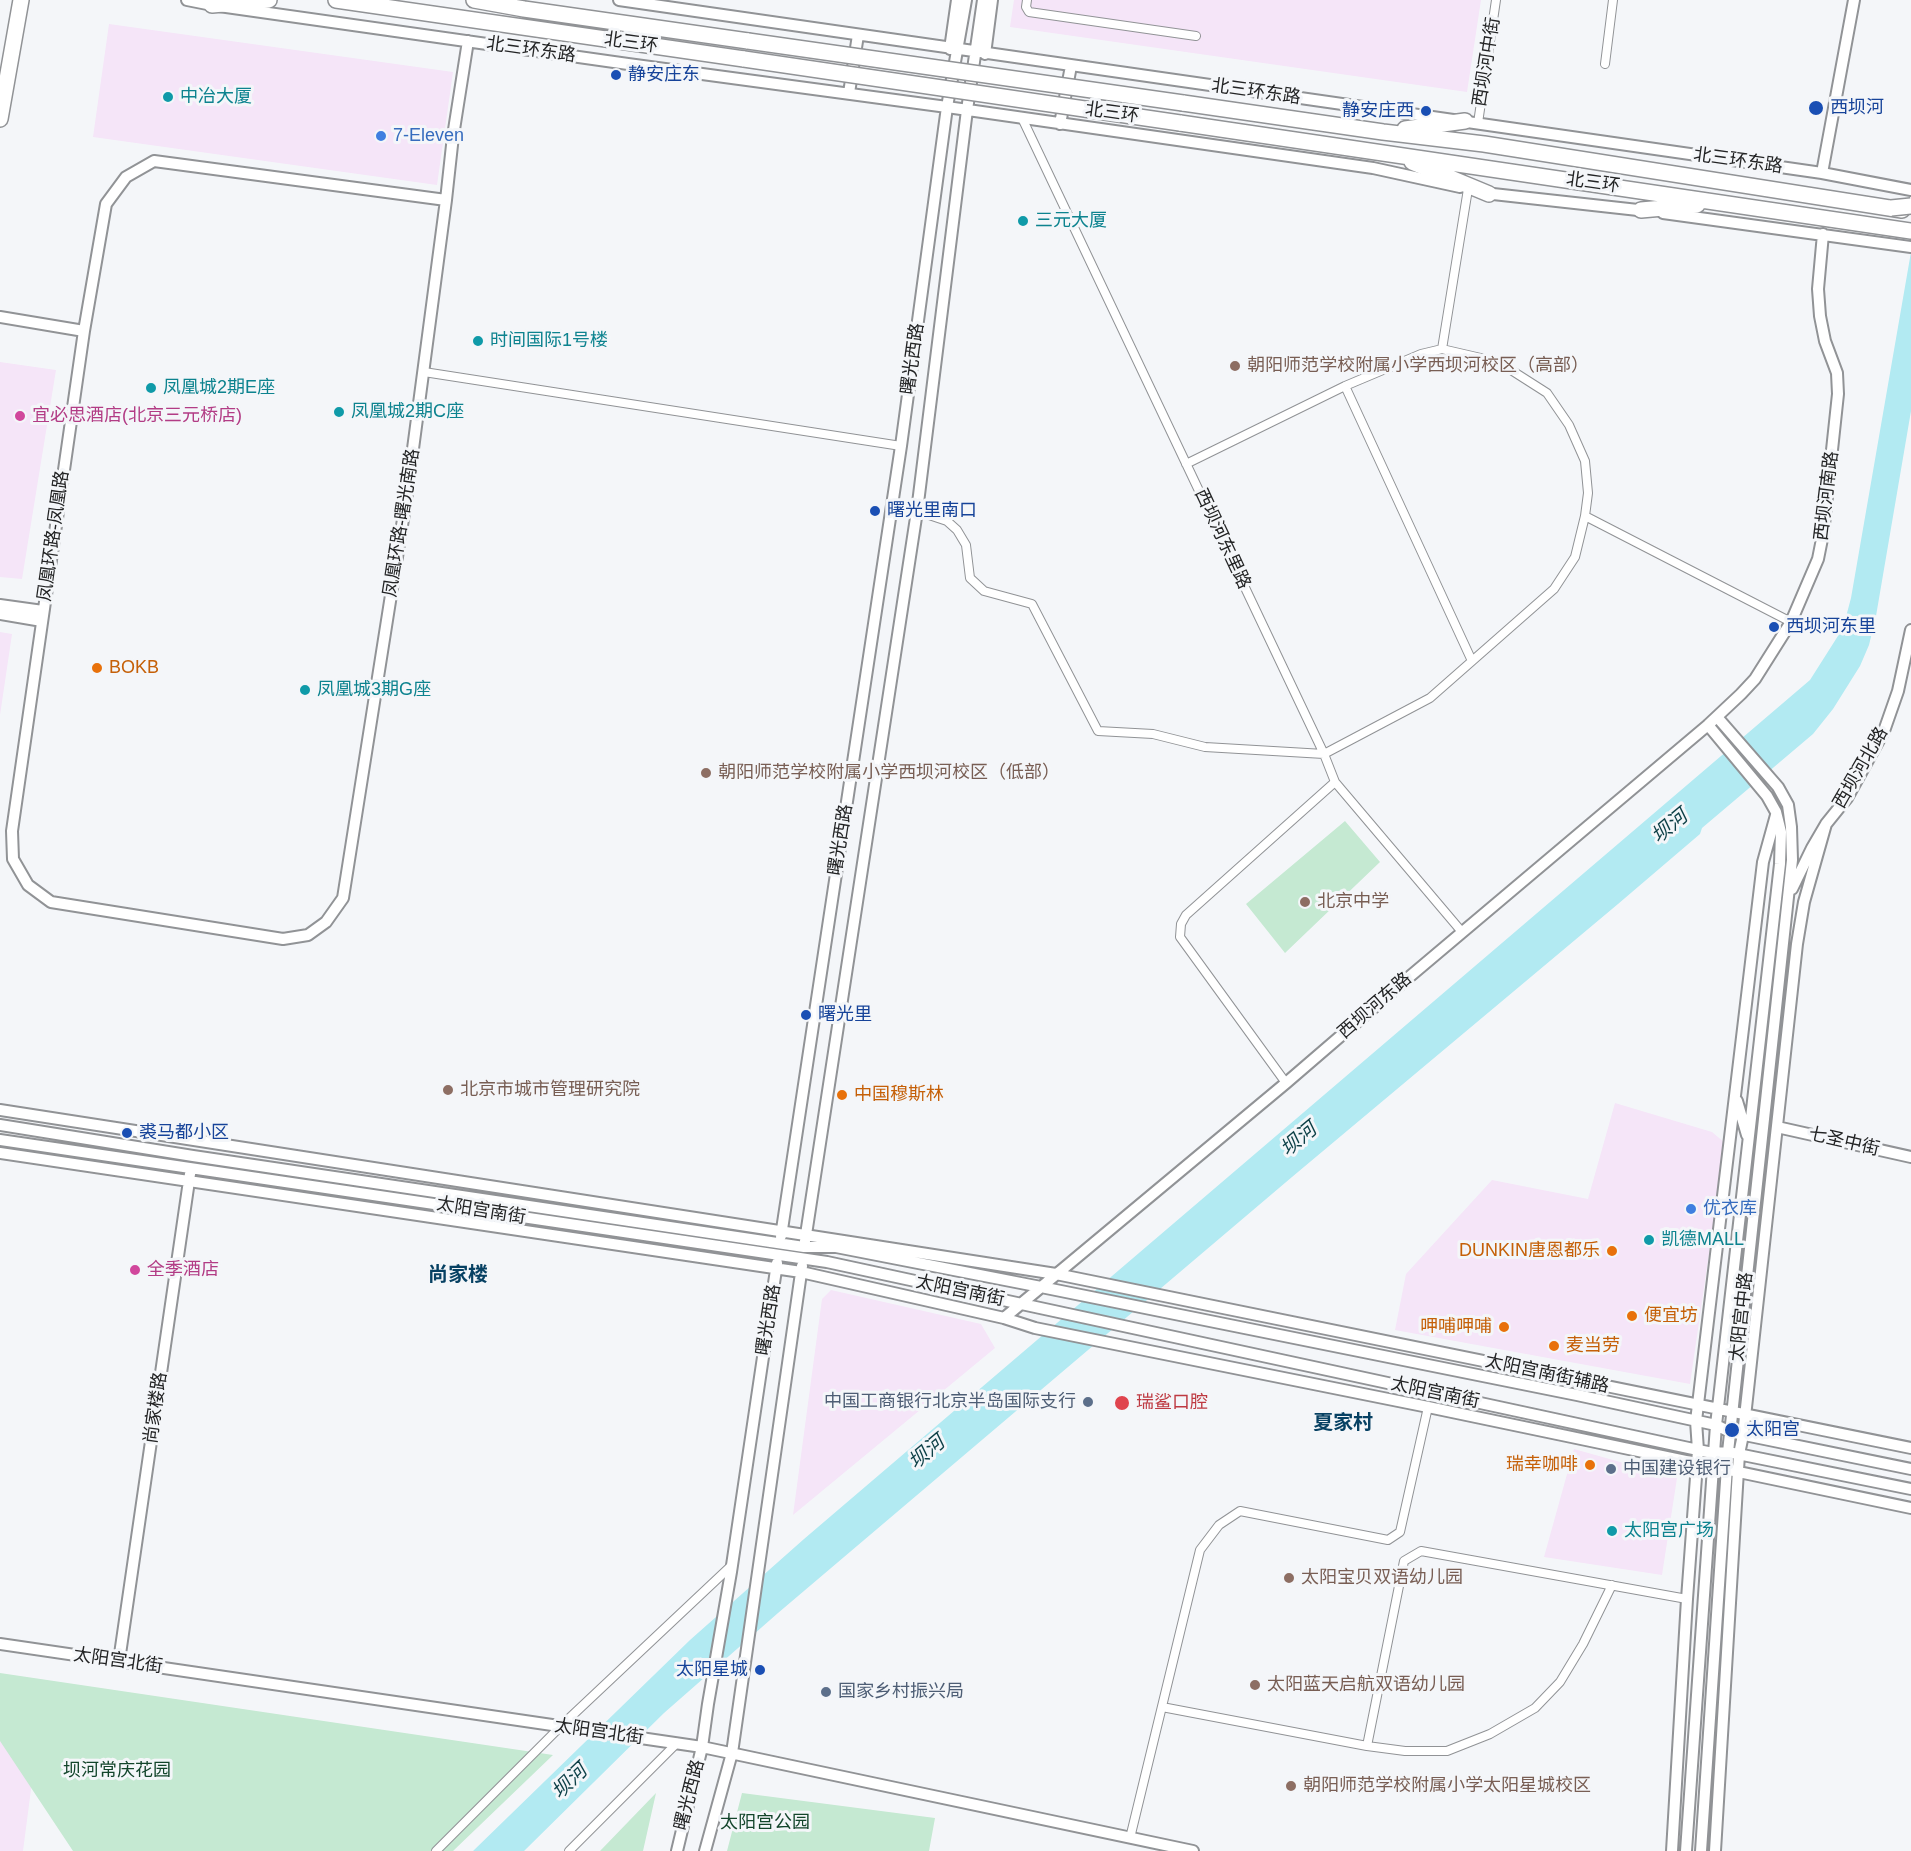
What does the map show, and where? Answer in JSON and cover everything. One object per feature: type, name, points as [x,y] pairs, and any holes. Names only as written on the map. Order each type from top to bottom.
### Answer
[{"type":"highway","points":[[0,92],[12,0]]},
{"type":"highway","points":[[0,119],[21,0]]},
{"type":"highway","points":[[212,5],[269,0]]},
{"type":"highway","name":"北三环","points":[[336,0],[1911,231]]},
{"type":"highway","name":"北三环","points":[[474,0],[1183,104],[1484,144],[1891,208]]},
{"type":"highway","points":[[507,0],[524,9]]},
{"type":"highway","points":[[1383,132],[1471,122]]},
{"type":"highway","points":[[1389,153],[1489,194]]},
{"type":"highway","points":[[1641,210],[1724,203]]},
{"type":"highway","points":[[1891,208],[1911,206]]},
{"type":"highway","points":[[1891,208],[1911,211]]},
{"type":"street","name":"北三环东路","points":[[187,0],[967,110]]},
{"type":"street","name":"北三环东路","points":[[619,0],[954,50],[1822,173],[1911,190]]},
{"type":"street","points":[[954,50],[957,0]]},
{"type":"street","points":[[954,50],[966,0]]},
{"type":"street","points":[[981,53],[983,0]]},
{"type":"street","points":[[981,53],[992,0]]},
{"type":"street","points":[[1027,0],[1026,7],[1029,12],[1196,36]]},
{"type":"street","name":"西坝河中街","points":[[1471,122],[1496,0]]},
{"type":"street","points":[[1605,64],[1613,0]]},
{"type":"street","points":[[1822,173],[1854,0]]},
{"type":"street","points":[[849,93],[858,35]]},
{"type":"street","name":"凤凰环路-曙光南路","points":[[343,898],[407,494],[453,136],[468,41]]},
{"type":"street","name":"曙光西路","points":[[677,1851],[702,1747],[731,1569],[901,446],[954,50]]},
{"type":"street","name":"曙光西路","points":[[705,1851],[732,1753],[805,1235],[916,511],[967,110],[981,53]]},
{"type":"street","points":[[1060,124],[1071,66]]},
{"type":"street","points":[[967,110],[1373,168],[1489,194],[1641,210],[1911,247]]},
{"type":"street","name":"西坝河东里路","points":[[1022,118],[1324,754],[1335,782],[1462,932]]},
{"type":"street","name":"凤凰环路-凤凰路","points":[[343,898],[326,922],[308,935],[283,939],[51,902],[28,885],[13,859],[12,831],[84,331],[106,204],[126,177],[154,161],[446,200]]},
{"type":"street","points":[[1442,349],[1468,189]]},
{"type":"street","name":"西坝河南路","points":[[1708,725],[1755,679],[1791,622],[1818,559],[1823,534],[1838,394],[1837,373],[1825,341],[1820,316],[1818,289],[1823,234]]},
{"type":"street","points":[[0,317],[84,331]]},
{"type":"street","points":[[916,511],[947,521],[957,530],[966,545],[970,578],[984,591],[1032,604],[1098,730],[1153,734],[1205,747],[1324,754],[1430,698],[1554,589],[1575,558],[1588,493],[1585,461],[1569,425],[1547,393],[1511,370],[1481,358],[1442,349],[1421,354],[1345,386],[1186,464]]},
{"type":"street","points":[[424,372],[901,446]]},
{"type":"street","points":[[1345,386],[1472,661]]},
{"type":"street","points":[[1585,516],[1791,622]]},
{"type":"street","points":[[0,605],[43,616]]},
{"type":"street","points":[[0,614],[43,616]]},
{"type":"street","name":"西坝河北路","points":[[1787,897],[1826,824],[1847,798],[1884,731],[1898,691],[1911,630]]},
{"type":"street","name":"太阳宫中路","points":[[1701,1851],[1726,1469],[1792,860],[1788,805],[1778,787],[1717,717]]},
{"type":"street","name":"太阳宫中路","points":[[1686,1851],[1717,1409],[1780,864],[1781,832],[1776,812],[1767,796],[1708,725]]},
{"type":"street","name":"西坝河东路","points":[[1004,1318],[1286,1083],[1708,725]]},
{"type":"street","points":[[1286,1083],[1180,938],[1180,924],[1186,915],[1335,782]]},
{"type":"street","name":"太阳宫中路","points":[[1672,1851],[1698,1450],[1696,1421],[1763,862],[1776,812]]},
{"type":"street","name":"太阳宫中路","points":[[1715,1851],[1738,1472],[1797,944],[1804,902],[1826,824]]},
{"type":"street","points":[[1760,1155],[1780,1094]]},
{"type":"street","points":[[1736,1095],[1749,1140]]},
{"type":"street","name":"太阳宫南街","points":[[0,1110],[781,1237],[804,1247],[836,1247],[1576,1395],[1716,1425],[1743,1435]]},
{"type":"street","name":"太阳宫南街","points":[[0,1125],[193,1156],[781,1237],[805,1235],[1099,1282]]},
{"type":"street","name":"七圣中街","points":[[1777,1127],[1911,1157]]},
{"type":"street","name":"太阳宫南街","points":[[0,1140],[827,1262],[1698,1450],[1740,1454],[1911,1489]]},
{"type":"street","name":"太阳宫南街","points":[[0,1153],[801,1272],[1004,1318],[1044,1330],[1911,1508]]},
{"type":"street","name":"尚家楼路","points":[[119,1661],[193,1156]]},
{"type":"street","points":[[1718,1240],[1737,1242]]},
{"type":"street","name":"太阳宫南街辅路","points":[[1099,1282],[1911,1449]]},
{"type":"street","points":[[1130,1838],[1200,1550],[1219,1526],[1240,1511],[1388,1540],[1400,1532],[1428,1407]]},
{"type":"street","points":[[1743,1435],[1911,1469]]},
{"type":"street","points":[[1367,1746],[1404,1561],[1421,1551],[1687,1599]]},
{"type":"street","points":[[435,1851],[562,1726],[731,1569]]},
{"type":"street","points":[[1162,1707],[1367,1746],[1405,1751],[1448,1751],[1490,1734],[1535,1708],[1560,1682],[1583,1644],[1612,1585]]},
{"type":"street","name":"太阳宫北街","points":[[0,1644],[702,1747],[1192,1851]]},
{"type":"street","points":[[1683,1673],[1695,1717]]},
{"type":"street","points":[[1709,1729],[1726,1679]]},
{"type":"street","points":[[569,1851],[676,1743]]},
{"type":"shaded area","points":[[1014,0],[1481,0],[1467,92],[1010,27]]},
{"type":"shaded area","points":[[109,24],[453,72],[437,185],[93,137]]},
{"type":"shaded area","points":[[0,362],[56,370],[22,579],[0,577]]},
{"type":"shaded area","points":[[0,632],[12,634],[0,715]]},
{"type":"shaded area","name":"凯德MALL","points":[[1615,1103],[1712,1132],[1725,1143],[1690,1384],[1395,1330],[1406,1274],[1492,1180],[1588,1199]]},
{"type":"shaded area","points":[[831,1290],[981,1324],[995,1348],[793,1515],[822,1299]]},
{"type":"shaded area","name":"太阳宫广场","points":[[1574,1449],[1677,1478],[1662,1575],[1544,1557]]},
{"type":"shaded area","points":[[0,1734],[33,1774],[23,1851],[0,1851]]},
{"type":"green space","points":[[1345,821],[1380,862],[1285,953],[1246,904]]},
{"type":"green space","name":"坝河常庆花园","points":[[0,1673],[553,1755],[453,1851],[73,1851],[0,1741]]},
{"type":"green space","points":[[656,1793],[643,1851],[600,1851]]},
{"type":"green space","name":"太阳宫公园","points":[[742,1793],[935,1818],[929,1851],[727,1851]]},
{"type":"water","name":"坝河","points":[[1911,252],[1911,411],[1876,616],[1869,645],[1860,666],[1833,709],[1813,734],[1702,828],[1700,834],[1618,904],[778,1613],[664,1713],[524,1851],[473,1851],[690,1640],[804,1539],[1810,680],[1843,628],[1851,598]]},
{"type":"place","name":"静安庄东","points":[[616,75]]},
{"type":"place","name":"中冶大厦","points":[[168,97]]},
{"type":"place","name":"西坝河","points":[[1816,108]]},
{"type":"place","name":"静安庄西","points":[[1426,111]]},
{"type":"place","name":"7-Eleven","points":[[381,136]]},
{"type":"place","name":"三元大厦","points":[[1023,221]]},
{"type":"place","name":"时间国际1号楼","points":[[478,341]]},
{"type":"place","name":"朝阳师范学校附属小学西坝河校区（高部）","points":[[1235,366]]},
{"type":"place","name":"凤凰城2期E座","points":[[151,388]]},
{"type":"place","name":"凤凰城2期C座","points":[[339,412]]},
{"type":"place","name":"宜必思酒店(北京三元桥店)","points":[[20,416]]},
{"type":"place","name":"曙光里南口","points":[[875,511]]},
{"type":"place","name":"西坝河东里","points":[[1774,627]]},
{"type":"place","name":"BOKB","points":[[97,668]]},
{"type":"place","name":"凤凰城3期G座","points":[[305,690]]},
{"type":"place","name":"朝阳师范学校附属小学西坝河校区（低部）","points":[[706,773]]},
{"type":"place","name":"北京中学","points":[[1305,902]]},
{"type":"place","name":"曙光里","points":[[806,1015]]},
{"type":"place","name":"北京市城市管理研究院","points":[[448,1090]]},
{"type":"place","name":"中国穆斯林","points":[[842,1095]]},
{"type":"place","name":"裘马都小区","points":[[127,1133]]},
{"type":"place","name":"优衣库","points":[[1691,1209]]},
{"type":"place","name":"凯德MALL","points":[[1649,1240]]},
{"type":"place","name":"DUNKIN唐恩都乐","points":[[1612,1251]]},
{"type":"place","name":"全季酒店","points":[[135,1270]]},
{"type":"place","name":"便宜坊","points":[[1632,1316]]},
{"type":"place","name":"呷哺呷哺","points":[[1504,1327]]},
{"type":"place","name":"麦当劳","points":[[1554,1346]]},
{"type":"place","name":"中国工商银行北京半岛国际支行","points":[[1088,1402]]},
{"type":"place","name":"瑞鲨口腔","points":[[1122,1403]]},
{"type":"place","name":"太阳宫","points":[[1732,1430]]},
{"type":"place","name":"瑞幸咖啡","points":[[1590,1465]]},
{"type":"place","name":"中国建设银行","points":[[1611,1469]]},
{"type":"place","name":"太阳宫广场","points":[[1612,1531]]},
{"type":"place","name":"太阳宝贝双语幼儿园","points":[[1289,1578]]},
{"type":"place","name":"太阳星城","points":[[760,1670]]},
{"type":"place","name":"太阳蓝天启航双语幼儿园","points":[[1255,1685]]},
{"type":"place","name":"国家乡村振兴局","points":[[826,1692]]},
{"type":"place","name":"朝阳师范学校附属小学太阳星城校区","points":[[1291,1786]]},
{"type":"district","name":"尚家楼","points":[[458,1275]]},
{"type":"district","name":"夏家村","points":[[1343,1423]]}]
